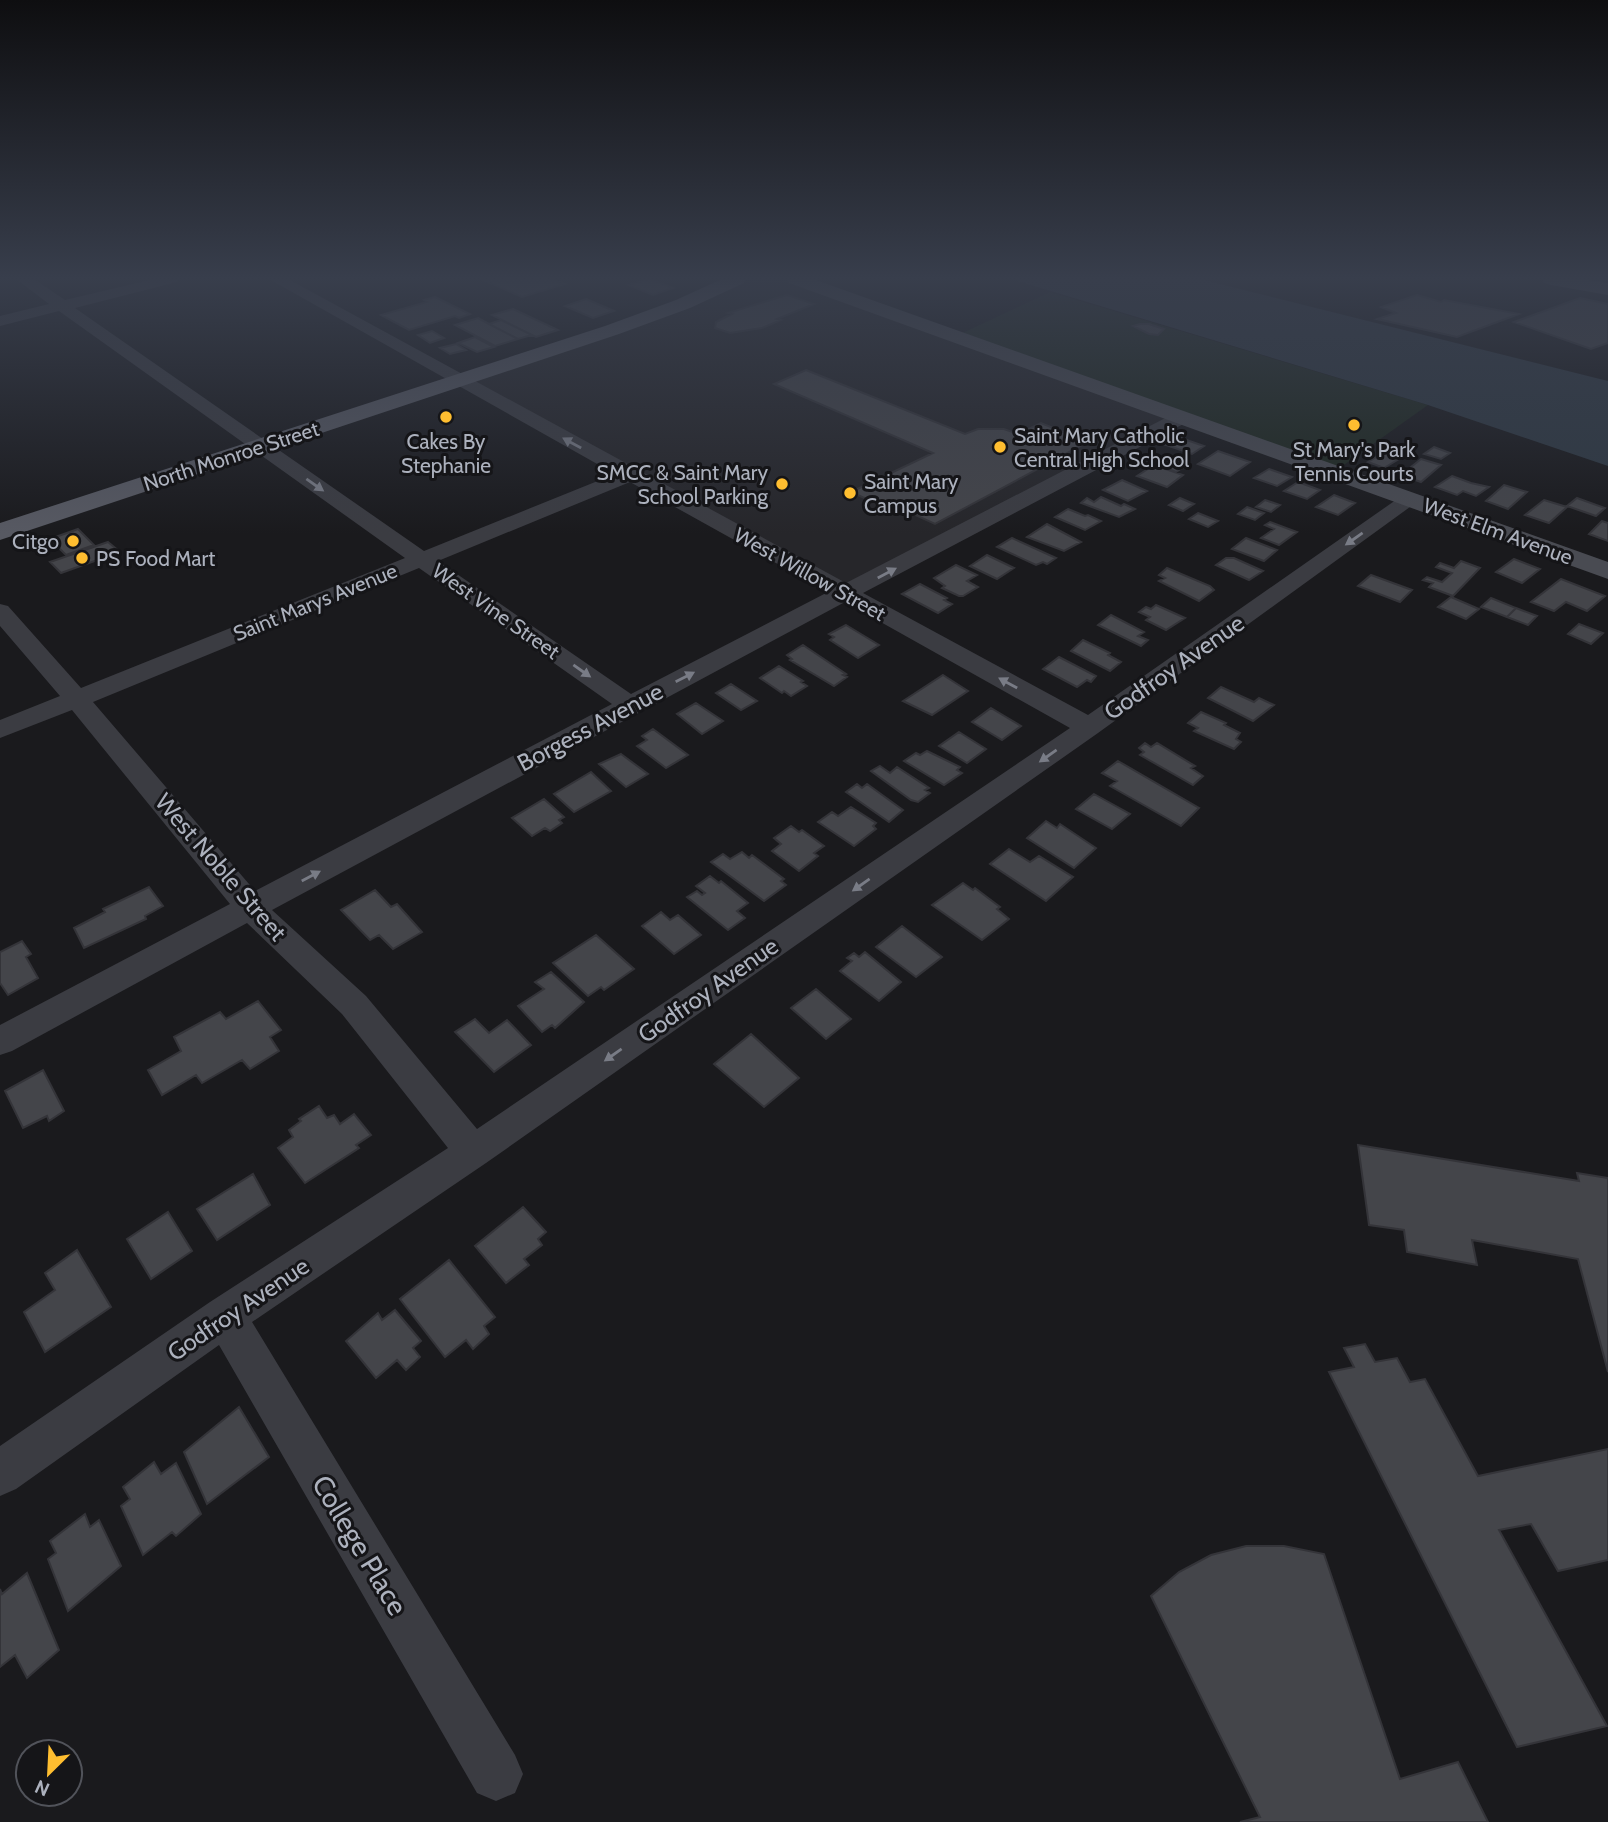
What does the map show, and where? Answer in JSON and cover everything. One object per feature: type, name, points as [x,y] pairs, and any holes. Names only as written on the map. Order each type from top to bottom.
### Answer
[{"type":"main road","name":"North Monroe Street","points":[[0,532],[508,364]]},
{"type":"street","name":"West Vine Street","points":[[144,364],[630,705]]},
{"type":"street","name":"West Willow Street","points":[[428,364],[1089,727]]},
{"type":"street","name":"West Elm Avenue","points":[[1034,364],[1608,571]]},
{"type":"street","name":"Borgess Avenue","points":[[0,1041],[630,705],[1182,417]]},
{"type":"street","name":"Saint Marys Avenue","points":[[0,730],[630,475]]},
{"type":"street","name":"Godfroy Avenue","points":[[0,1473],[225,1316],[473,1152],[1089,727],[1409,499]]},
{"type":"street","name":"West Noble Street","points":[[0,611],[251,908],[354,1005],[473,1152]]},
{"type":"street","name":"College Place","points":[[225,1316],[496,1774]]},
{"type":"shaded area","name":"Saint Mary Campus","points":[[508,364],[1033,364],[1182,417],[846,594],[458,381]]},
{"type":"shaded area","points":[[1034,364],[1291,364],[1428,405],[1334,472]]},
{"type":"shaded area","points":[[1292,364],[1540,364],[1608,381],[1608,466],[1428,405]]},
{"type":"building","name":"Saint Mary Catholic Central High School","points":[[806,370],[965,434],[978,429],[1004,429],[1018,434],[1041,423],[1088,442],[935,524],[909,512],[902,515],[851,492],[933,453],[774,384]]},
{"type":"building","points":[[1178,437],[1204,446],[1192,454],[1166,445]]},
{"type":"building","points":[[1434,447],[1450,453],[1441,459],[1424,454]]},
{"type":"building","points":[[1218,451],[1250,462],[1230,476],[1198,464]]},
{"type":"building","points":[[1383,453],[1399,459],[1384,468],[1368,462]]},
{"type":"building","points":[[1169,459],[1187,465],[1176,472],[1159,465]]},
{"type":"building","points":[[1421,459],[1441,465],[1421,482],[1401,475]]},
{"type":"building","points":[[1154,465],[1183,475],[1167,487],[1137,476]]},
{"type":"building","points":[[1269,469],[1292,477],[1277,486],[1254,478]]},
{"type":"building","points":[[1452,476],[1489,487],[1476,496],[1463,491],[1457,495],[1435,487]]},
{"type":"building","points":[[1122,480],[1147,491],[1128,501],[1103,490]]},
{"type":"building","points":[[1298,482],[1320,490],[1307,499],[1284,491]]},
{"type":"building","points":[[1504,485],[1527,492],[1508,509],[1486,501]]},
{"type":"building","points":[[1334,495],[1355,503],[1338,515],[1316,507]]},
{"type":"building","points":[[1101,497],[1135,509],[1119,517],[1081,503],[1087,498],[1094,502]]},
{"type":"building","points":[[1180,498],[1194,504],[1183,511],[1169,505]]},
{"type":"building","points":[[1577,498],[1605,508],[1596,516],[1567,506]]},
{"type":"building","points":[[1265,500],[1280,505],[1271,512],[1256,507]]},
{"type":"building","points":[[1544,500],[1567,507],[1549,523],[1525,515]]},
{"type":"building","points":[[1247,507],[1264,513],[1255,520],[1238,514]]},
{"type":"building","points":[[1068,509],[1101,521],[1085,530],[1055,517]]},
{"type":"building","points":[[1198,513],[1218,521],[1208,527],[1189,519]]},
{"type":"building","points":[[1602,521],[1608,523],[1608,541],[1589,534]]},
{"type":"building","points":[[1270,522],[1297,532],[1279,545],[1261,538],[1274,529],[1265,525]]},
{"type":"building","points":[[1047,524],[1081,542],[1064,551],[1027,537]]},
{"type":"building","points":[[78,529],[94,545],[66,555],[50,539]]},
{"type":"building","points":[[1012,538],[1056,558],[1047,564],[1043,562],[1036,565],[997,547]]},
{"type":"building","points":[[1246,538],[1277,550],[1264,561],[1232,549]]},
{"type":"building","points":[[108,542],[120,552],[61,573],[50,562]]},
{"type":"building","points":[[987,555],[1014,568],[997,579],[970,566]]},
{"type":"building","points":[[1226,558],[1234,558],[1263,571],[1249,580],[1216,565]]},
{"type":"building","points":[[1514,559],[1540,569],[1522,583],[1496,572]]},
{"type":"building","points":[[1461,561],[1480,568],[1453,596],[1429,587],[1433,583],[1423,580],[1427,577],[1442,582],[1452,573],[1436,567],[1440,563],[1454,568]]},
{"type":"building","points":[[956,565],[977,575],[967,581],[978,587],[963,596],[942,588],[945,586],[934,578]]},
{"type":"building","points":[[1167,568],[1214,590],[1199,601],[1159,581],[1165,578],[1159,575]]},
{"type":"building","points":[[1371,575],[1412,590],[1400,602],[1358,586]]},
{"type":"building","points":[[1561,579],[1605,596],[1587,611],[1566,602],[1554,611],[1531,602]]},
{"type":"building","points":[[920,584],[947,598],[944,600],[952,604],[938,613],[902,594]]},
{"type":"building","points":[[1451,597],[1479,609],[1466,619],[1438,607]]},
{"type":"building","points":[[1491,598],[1516,608],[1507,617],[1481,607]]},
{"type":"building","points":[[1156,605],[1185,618],[1166,630],[1146,620],[1150,617],[1139,612]]},
{"type":"building","points":[[1516,608],[1537,616],[1528,625],[1507,617]]},
{"type":"building","points":[[1111,615],[1144,632],[1138,636],[1148,640],[1141,646],[1098,625]]},
{"type":"building","points":[[1579,624],[1603,633],[1591,644],[1568,634]]},
{"type":"building","points":[[846,625],[879,645],[858,658],[830,640],[834,637],[829,634]]},
{"type":"building","points":[[1083,640],[1110,653],[1108,655],[1121,662],[1110,671],[1071,651]]},
{"type":"building","points":[[803,645],[847,677],[834,686],[790,660],[792,659],[787,655]]},
{"type":"building","points":[[1059,657],[1096,676],[1091,682],[1087,680],[1077,687],[1043,669]]},
{"type":"building","points":[[779,666],[807,686],[791,696],[760,678]]},
{"type":"building","points":[[943,675],[968,691],[932,715],[903,701]]},
{"type":"building","points":[[731,684],[757,701],[741,710],[716,693]]},
{"type":"building","points":[[1221,687],[1254,702],[1259,698],[1274,705],[1253,721],[1208,698]]},
{"type":"building","points":[[696,703],[723,721],[702,734],[677,714]]},
{"type":"building","points":[[991,708],[1021,726],[1002,740],[972,722]]},
{"type":"building","points":[[1201,712],[1226,723],[1224,725],[1240,733],[1236,739],[1241,742],[1234,749],[1194,731],[1198,728],[1188,723]]},
{"type":"building","points":[[653,729],[688,755],[666,768],[637,746],[647,740],[642,736]]},
{"type":"building","points":[[959,732],[986,749],[967,763],[939,746]]},
{"type":"building","points":[[1145,743],[1151,747],[1157,743],[1195,766],[1191,768],[1203,776],[1193,785],[1140,755],[1144,752],[1139,748]]},
{"type":"building","points":[[927,751],[960,767],[957,770],[962,773],[944,785],[904,761],[916,753],[920,755]]},
{"type":"building","points":[[621,754],[648,774],[626,787],[599,764]]},
{"type":"building","points":[[1118,761],[1199,808],[1181,826],[1110,786],[1117,781],[1102,773]]},
{"type":"building","points":[[880,766],[890,773],[897,767],[929,788],[925,790],[930,793],[918,802],[911,800],[871,771]]},
{"type":"building","points":[[591,772],[611,791],[574,812],[554,794]]},
{"type":"building","points":[[857,784],[862,788],[867,784],[903,810],[889,822],[846,792]]},
{"type":"building","points":[[1094,794],[1130,814],[1112,829],[1076,809]]},
{"type":"building","points":[[544,799],[564,817],[559,820],[562,823],[550,831],[545,828],[532,836],[512,818]]},
{"type":"building","points":[[851,807],[876,823],[873,826],[876,829],[854,846],[818,822],[832,812],[838,816]]},
{"type":"building","points":[[1046,821],[1057,828],[1060,824],[1096,848],[1074,868],[1027,838]]},
{"type":"building","points":[[791,826],[799,832],[802,830],[824,846],[814,853],[818,856],[799,871],[772,851],[781,844],[774,838]]},
{"type":"building","points":[[1009,849],[1030,862],[1039,856],[1073,877],[1046,901],[990,864]]},
{"type":"building","points":[[742,852],[749,858],[752,855],[784,879],[781,881],[786,885],[764,901],[711,862],[723,854],[730,859]]},
{"type":"building","points":[[710,876],[719,883],[721,881],[748,903],[737,911],[745,918],[728,930],[687,897],[697,891],[702,895],[705,893],[696,886]]},
{"type":"building","points":[[963,883],[973,890],[975,888],[1000,907],[997,909],[1009,919],[982,940],[932,905]]},
{"type":"building","points":[[149,887],[163,906],[145,916],[146,919],[84,948],[74,928],[105,912],[103,909]]},
{"type":"building","points":[[375,890],[391,907],[397,904],[422,932],[393,949],[379,935],[370,940],[341,910]]},
{"type":"building","points":[[661,912],[670,920],[678,915],[701,935],[674,954],[642,926]]},
{"type":"building","points":[[902,926],[942,957],[916,977],[876,947]]},
{"type":"building","points":[[596,935],[634,969],[604,990],[601,987],[588,996],[553,963]]},
{"type":"building","points":[[22,941],[31,954],[26,957],[38,978],[8,995],[0,983],[0,952]]},
{"type":"building","points":[[865,952],[901,982],[879,1001],[840,971],[852,961],[847,958],[854,953],[859,957]]},
{"type":"building","points":[[551,972],[584,1002],[555,1028],[552,1025],[542,1032],[518,1006],[544,989],[535,982]]},
{"type":"building","points":[[816,989],[851,1019],[826,1039],[791,1008]]},
{"type":"building","points":[[258,1001],[281,1030],[270,1037],[279,1051],[250,1069],[242,1060],[202,1083],[196,1075],[162,1095],[148,1070],[181,1051],[174,1037],[220,1012],[226,1019]]},
{"type":"building","points":[[475,1019],[489,1033],[507,1020],[531,1045],[494,1072],[455,1032]]},
{"type":"building","points":[[751,1034],[799,1078],[764,1107],[714,1064]]},
{"type":"building","points":[[43,1070],[64,1111],[49,1121],[47,1116],[23,1128],[5,1091]]},
{"type":"building","points":[[319,1106],[327,1118],[334,1115],[340,1124],[354,1114],[371,1135],[356,1145],[359,1148],[305,1183],[278,1148],[293,1137],[289,1130],[301,1121],[299,1119]]},
{"type":"building","points":[[1358,1145],[1579,1181],[1577,1173],[1608,1178],[1608,1372],[1578,1259],[1472,1240],[1477,1265],[1407,1252],[1404,1230],[1369,1225]]},
{"type":"building","points":[[253,1174],[270,1205],[217,1240],[197,1209]]},
{"type":"building","points":[[523,1207],[546,1232],[538,1239],[542,1245],[524,1259],[529,1265],[506,1283],[475,1246]]},
{"type":"building","points":[[168,1212],[192,1251],[151,1279],[127,1239]]},
{"type":"building","points":[[77,1250],[111,1307],[45,1352],[24,1312],[55,1290],[45,1273]]},
{"type":"building","points":[[449,1260],[495,1317],[484,1326],[489,1334],[473,1349],[466,1340],[445,1357],[400,1299]]},
{"type":"building","points":[[395,1310],[421,1341],[413,1348],[420,1357],[406,1370],[397,1360],[376,1378],[346,1341],[378,1313],[382,1320]]},
{"type":"building","points":[[1365,1344],[1375,1362],[1397,1358],[1410,1382],[1425,1379],[1478,1476],[1608,1449],[1608,1560],[1558,1571],[1531,1524],[1499,1530],[1607,1726],[1517,1747],[1329,1372],[1354,1367],[1344,1348]]},
{"type":"building","points":[[239,1407],[269,1457],[207,1504],[184,1452]]},
{"type":"building","points":[[154,1462],[161,1474],[176,1463],[201,1514],[176,1536],[172,1532],[143,1555],[121,1506],[130,1499],[123,1487]]},
{"type":"building","points":[[85,1514],[90,1527],[99,1520],[121,1566],[68,1611],[48,1559],[56,1553],[50,1541]]},
{"type":"building","points":[[1246,1546],[1284,1546],[1324,1554],[1400,1779],[1458,1762],[1488,1822],[1240,1822],[1260,1817],[1151,1596],[1179,1572],[1211,1555]]},
{"type":"building","points":[[27,1573],[59,1650],[27,1678],[15,1655],[0,1667],[0,1589],[2,1594]]},
{"type":"place","name":"Cakes By Stephanie","points":[[446,417]]},
{"type":"place","name":"St Mary's Park Tennis Courts","points":[[1354,425]]},
{"type":"place","name":"Saint Mary Catholic Central High School","points":[[1000,447]]},
{"type":"place","name":"SMCC & Saint Mary School Parking","points":[[782,484]]},
{"type":"place","name":"Saint Mary Campus","points":[[850,493]]},
{"type":"place","name":"Citgo","points":[[73,541]]},
{"type":"place","name":"PS Food Mart","points":[[82,558]]}]
